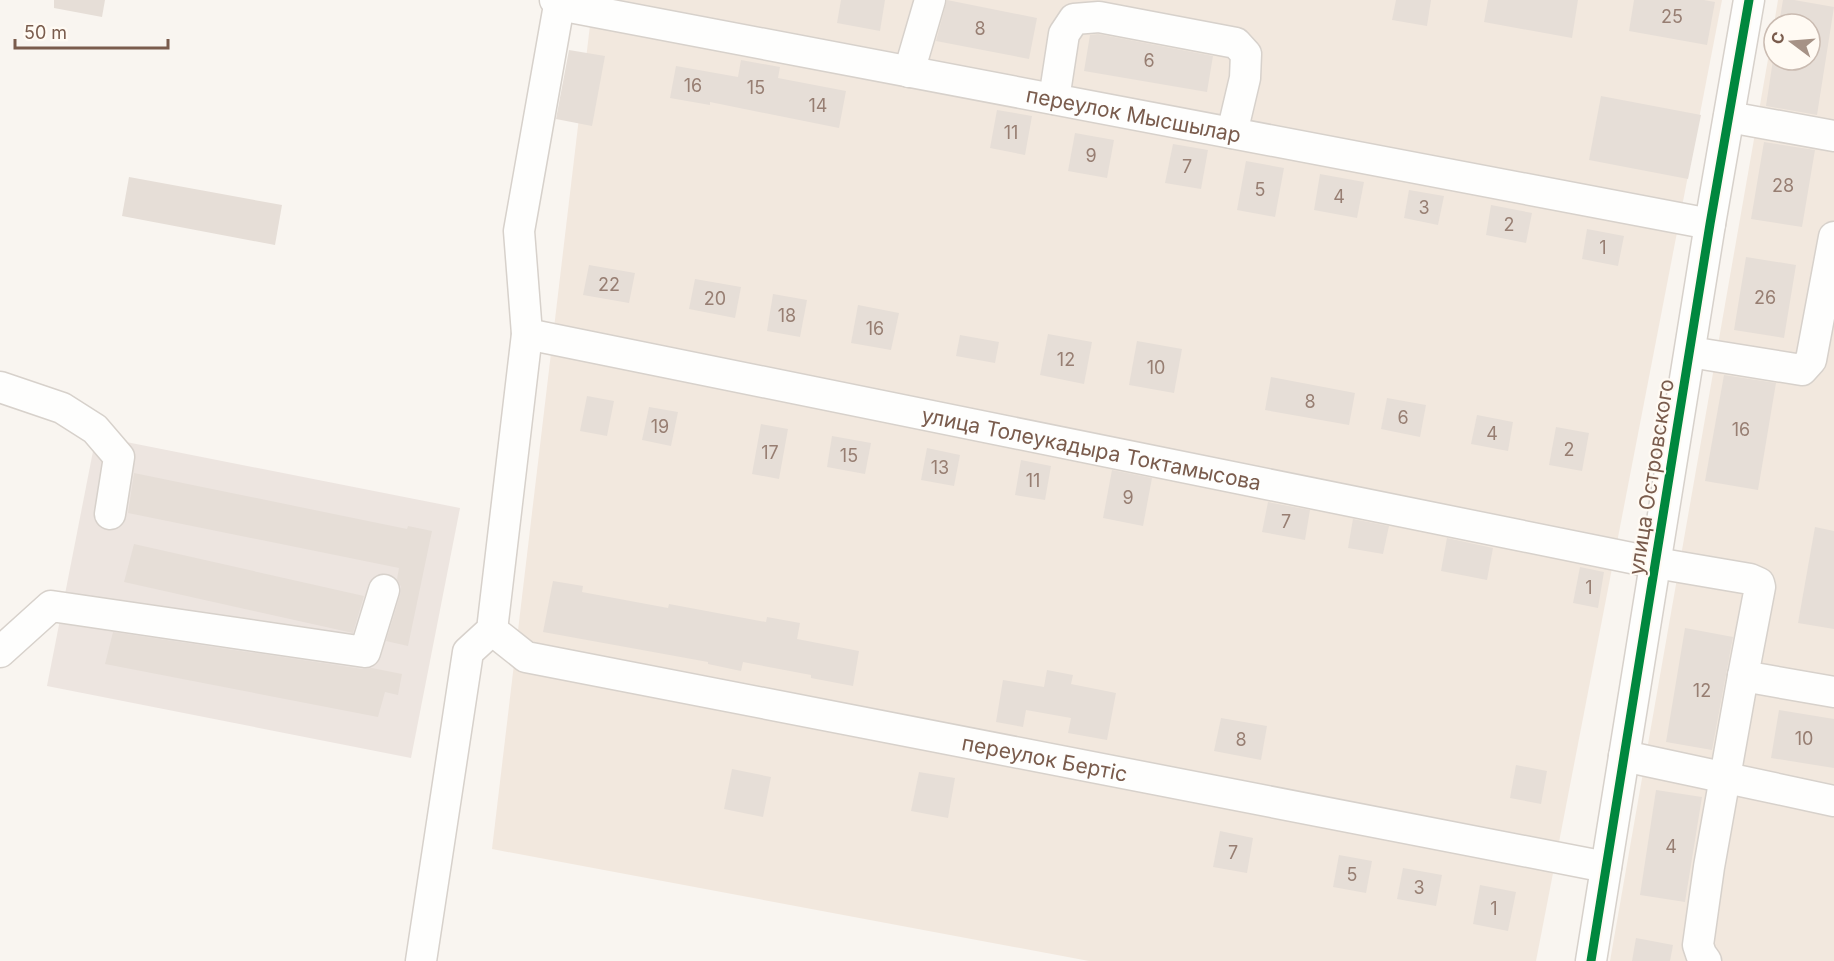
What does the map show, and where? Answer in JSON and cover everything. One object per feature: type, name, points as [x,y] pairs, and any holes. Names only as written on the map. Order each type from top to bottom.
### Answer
[{"type":"street","points":[[909,72],[930,0]]},
{"type":"street","name":"улица Островского","points":[[1591,961],[1710,224],[1749,0]]},
{"type":"street","points":[[421,961],[468,652],[492,630],[527,334],[519,231],[556,2]]},
{"type":"street","name":"переулок Мысшылар","points":[[556,2],[909,72],[1710,224]]},
{"type":"street","points":[[1054,99],[1064,34],[1074,19],[1099,17],[1236,43],[1246,54],[1245,78],[1232,133]]},
{"type":"street","points":[[1729,117],[1834,136]]},
{"type":"street","points":[[1690,352],[1802,370],[1823,362],[1834,237]]},
{"type":"street","name":"улица Толеукадыра Токтамысова","points":[[527,334],[1656,564],[1750,579],[1759,583],[1760,587],[1743,676]]},
{"type":"street","points":[[0,387],[62,408],[95,429],[119,457],[110,514]]},
{"type":"street","points":[[0,652],[51,606],[365,652],[384,590]]},
{"type":"street","name":"переулок Бертіс","points":[[492,630],[526,657],[1606,867]]},
{"type":"street","points":[[1706,961],[1698,945],[1709,867],[1743,676],[1834,692]]},
{"type":"street","points":[[1624,756],[1834,801]]},
{"type":"shaded area","points":[[593,0],[1722,0],[1536,961],[1089,961],[492,849]]},
{"type":"shaded area","points":[[1778,0],[1834,0],[1834,961],[1610,961],[1766,72],[1822,72],[1822,12],[1776,12]]},
{"type":"shaded area","points":[[96,436],[460,508],[411,758],[47,686]]},
{"type":"building","points":[[54,0],[105,0],[102,17],[54,8]]},
{"type":"building","points":[[841,0],[885,0],[880,31],[837,23]]},
{"type":"building","points":[[947,0],[1037,18],[1029,59],[936,41]]},
{"type":"building","points":[[1396,0],[1431,0],[1427,26],[1392,20]]},
{"type":"building","points":[[1488,0],[1578,0],[1572,38],[1484,22]]},
{"type":"building","points":[[1634,0],[1715,2],[1707,45],[1629,31]]},
{"type":"building","points":[[1783,0],[1834,7],[1817,115],[1766,106],[1771,72],[1822,72],[1822,12],[1781,12]]},
{"type":"building","points":[[1098,34],[1213,56],[1207,92],[1084,71],[1090,35]]},
{"type":"building","points":[[569,50],[605,56],[592,126],[556,119]]},
{"type":"building","points":[[741,60],[780,67],[778,78],[846,91],[839,128],[710,102],[710,105],[670,98],[676,66],[738,77]]},
{"type":"building","points":[[1601,96],[1701,115],[1688,179],[1589,160]]},
{"type":"building","points":[[997,110],[1032,116],[1025,155],[990,148]]},
{"type":"building","points":[[1075,133],[1114,140],[1107,178],[1068,171]]},
{"type":"building","points":[[1764,142],[1815,150],[1802,227],[1751,219]]},
{"type":"building","points":[[1173,144],[1208,150],[1201,189],[1165,183]]},
{"type":"building","points":[[1246,161],[1284,168],[1275,217],[1237,210]]},
{"type":"building","points":[[1320,174],[1364,182],[1357,218],[1314,210]]},
{"type":"building","points":[[129,177],[282,205],[275,245],[122,216]]},
{"type":"building","points":[[1409,190],[1444,196],[1438,225],[1404,218]]},
{"type":"building","points":[[1491,205],[1532,213],[1526,243],[1486,235]]},
{"type":"building","points":[[1587,229],[1624,236],[1618,266],[1582,259]]},
{"type":"building","points":[[1746,257],[1796,265],[1784,338],[1734,330]]},
{"type":"building","points":[[589,265],[635,273],[629,303],[583,295]]},
{"type":"building","points":[[695,279],[741,287],[735,318],[689,309]]},
{"type":"building","points":[[773,294],[807,300],[800,337],[767,331]]},
{"type":"building","points":[[858,305],[899,313],[891,350],[851,343]]},
{"type":"building","points":[[1048,334],[1092,342],[1084,384],[1040,375]]},
{"type":"building","points":[[960,335],[999,342],[995,363],[956,356]]},
{"type":"building","points":[[1137,341],[1182,349],[1174,393],[1129,385]]},
{"type":"building","points":[[1724,375],[1776,383],[1758,490],[1705,481]]},
{"type":"building","points":[[1271,377],[1355,393],[1349,425],[1265,410]]},
{"type":"building","points":[[587,396],[614,401],[607,436],[580,431]]},
{"type":"building","points":[[1387,398],[1426,405],[1420,437],[1381,429]]},
{"type":"building","points":[[649,407],[678,412],[671,446],[642,440]]},
{"type":"building","points":[[1477,415],[1513,422],[1508,451],[1471,444]]},
{"type":"building","points":[[761,424],[788,429],[779,479],[752,474]]},
{"type":"building","points":[[1556,427],[1589,433],[1582,471],[1549,465]]},
{"type":"building","points":[[832,436],[871,443],[865,474],[827,467]]},
{"type":"building","points":[[927,448],[960,455],[954,486],[921,480]]},
{"type":"building","points":[[1021,460],[1051,466],[1045,500],[1015,495]]},
{"type":"building","points":[[1112,470],[1152,478],[1143,526],[1103,518]]},
{"type":"building","points":[[134,473],[407,529],[408,526],[432,531],[408,646],[386,641],[400,595],[401,587],[397,579],[399,568],[128,513]]},
{"type":"building","points":[[1268,502],[1310,510],[1305,540],[1262,532]]},
{"type":"building","points":[[1353,519],[1389,526],[1383,554],[1348,548]]},
{"type":"building","points":[[1815,527],[1834,531],[1834,629],[1798,623]]},
{"type":"building","points":[[1447,538],[1493,548],[1487,580],[1441,571]]},
{"type":"building","points":[[134,544],[364,596],[353,633],[124,582]]},
{"type":"building","points":[[1580,567],[1604,572],[1598,608],[1573,603]]},
{"type":"building","points":[[553,581],[583,586],[582,592],[668,608],[669,604],[766,622],[767,617],[800,623],[797,639],[859,651],[853,686],[743,662],[741,671],[708,664],[708,662],[543,632]]},
{"type":"building","points":[[1685,628],[1733,637],[1712,750],[1666,742]]},
{"type":"building","points":[[113,632],[402,674],[398,695],[385,692],[378,717],[105,664]]},
{"type":"building","points":[[1047,670],[1073,675],[1071,684],[1116,693],[1107,740],[1068,733],[1071,718],[1026,710],[1023,727],[996,722],[1003,680],[1044,687]]},
{"type":"building","points":[[1779,710],[1834,719],[1834,768],[1771,758]]},
{"type":"building","points":[[1221,718],[1267,726],[1261,760],[1214,751]]},
{"type":"building","points":[[1516,765],[1547,771],[1541,804],[1510,798]]},
{"type":"building","points":[[732,769],[771,777],[763,817],[724,809]]},
{"type":"building","points":[[919,772],[955,778],[948,818],[911,811]]},
{"type":"building","points":[[1656,790],[1702,797],[1685,902],[1640,895]]},
{"type":"building","points":[[1220,831],[1253,838],[1247,873],[1213,867]]},
{"type":"building","points":[[1339,855],[1372,861],[1366,893],[1333,887]]},
{"type":"building","points":[[1403,868],[1442,875],[1436,906],[1397,899]]},
{"type":"building","points":[[1480,885],[1516,892],[1508,931],[1473,924]]},
{"type":"building","points":[[1636,938],[1673,945],[1670,961],[1632,961]]},
{"type":"cycle path","points":[[1591,961],[1710,224],[1749,0]]}]
